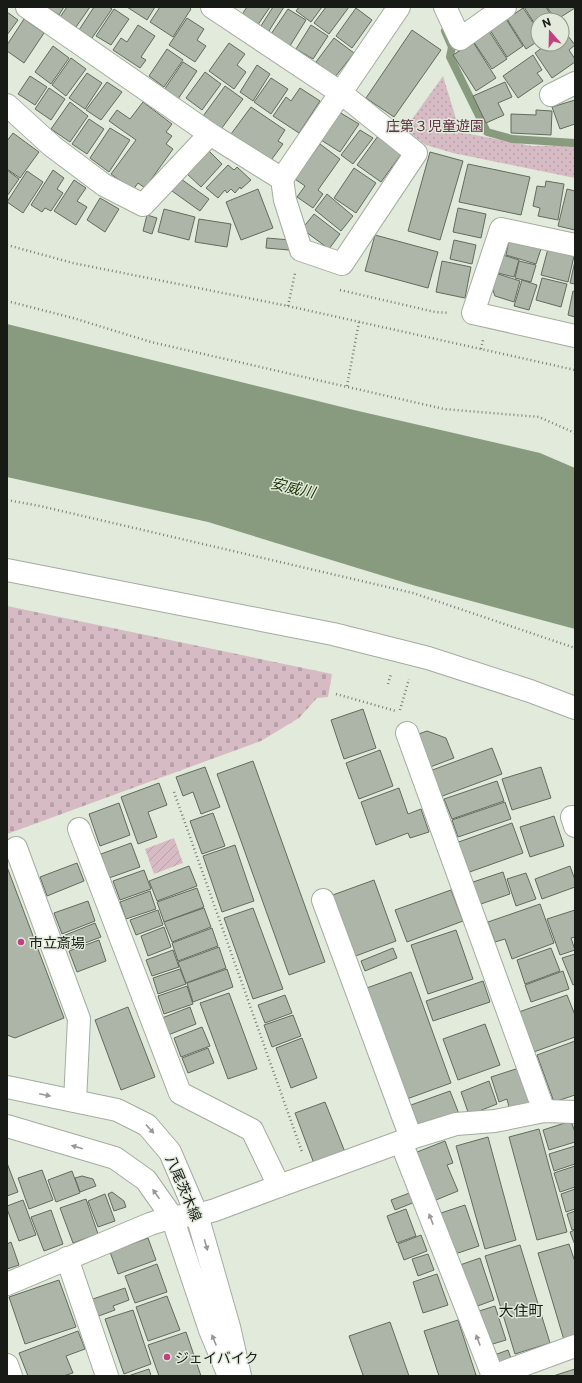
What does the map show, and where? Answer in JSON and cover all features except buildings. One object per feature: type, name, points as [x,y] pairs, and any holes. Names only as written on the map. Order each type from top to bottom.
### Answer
[{"type":"street","points":[[27,7],[210,134],[282,179]]},
{"type":"street","points":[[212,7],[341,93],[416,153],[342,264],[302,250],[285,200],[282,179],[341,93],[394,9]]},
{"type":"street","points":[[445,7],[460,39],[505,7]]},
{"type":"street","points":[[550,95],[575,83]]},
{"type":"street","points":[[7,105],[52,146],[104,185],[143,205],[210,134]]},
{"type":"street","points":[[575,245],[501,229],[474,312],[575,336]]},
{"type":"street","points":[[7,570],[333,634],[416,655],[530,691],[575,708]]},
{"type":"street","points":[[406,733],[544,1111]]},
{"type":"street","points":[[79,829],[180,1093],[252,1130],[279,1186]]},
{"type":"street","points":[[16,848],[79,1019],[75,1101]]},
{"type":"street","points":[[323,900],[406,1140],[493,1376],[575,1346]]},
{"type":"street","name":"八尾茨木線","points":[[7,1087],[117,1110],[147,1125],[170,1152],[197,1215],[229,1327],[240,1376]]},
{"type":"street","points":[[7,1284],[150,1224],[172,1217],[197,1215],[215,1210],[406,1140],[456,1124],[495,1121],[544,1111],[575,1112]]},
{"type":"street","name":"八尾茨木線","points":[[7,1126],[114,1158],[146,1180],[172,1217],[210,1330],[229,1376]]},
{"type":"street","points":[[67,1258],[107,1376]]},
{"type":"street","points":[[7,1365],[11,1376]]},
{"type":"path","points":[[7,245],[73,263],[288,306],[575,370]]},
{"type":"path","points":[[288,306],[302,250]]},
{"type":"path","points":[[333,288],[435,312],[465,315],[474,312]]},
{"type":"path","points":[[7,301],[73,318],[151,342],[444,409],[539,417],[575,433]]},
{"type":"path","points":[[347,386],[359,322]]},
{"type":"path","points":[[7,500],[40,506],[413,593],[575,648]]},
{"type":"path","points":[[400,712],[416,655]]},
{"type":"path","points":[[336,694],[400,712],[408,716],[406,733]]},
{"type":"path","points":[[174,792],[306,1164],[317,1173]]},
{"type":"green space","name":"庄第３児童遊園","points":[[443,76],[460,132],[532,146],[575,145],[575,178],[453,153],[426,145],[405,129]]},
{"type":"green space","points":[[7,606],[332,674],[328,697],[317,698],[299,718],[261,741],[7,834]]},
{"type":"green space","points":[[174,838],[183,863],[154,874],[145,849]]},
{"type":"water","name":"安威川","points":[[7,324],[354,410],[540,453],[575,468],[575,629],[416,586],[208,522],[7,477]]},
{"type":"waterway","points":[[445,31],[452,47],[450,57],[487,132],[512,139],[575,143]]},
{"type":"place","name":"市立斎場","points":[[21,942]]},
{"type":"place","name":"ジェイバイク","points":[[167,1357]]},
{"type":"district","name":"大住町","points":[[521,1310]]}]
